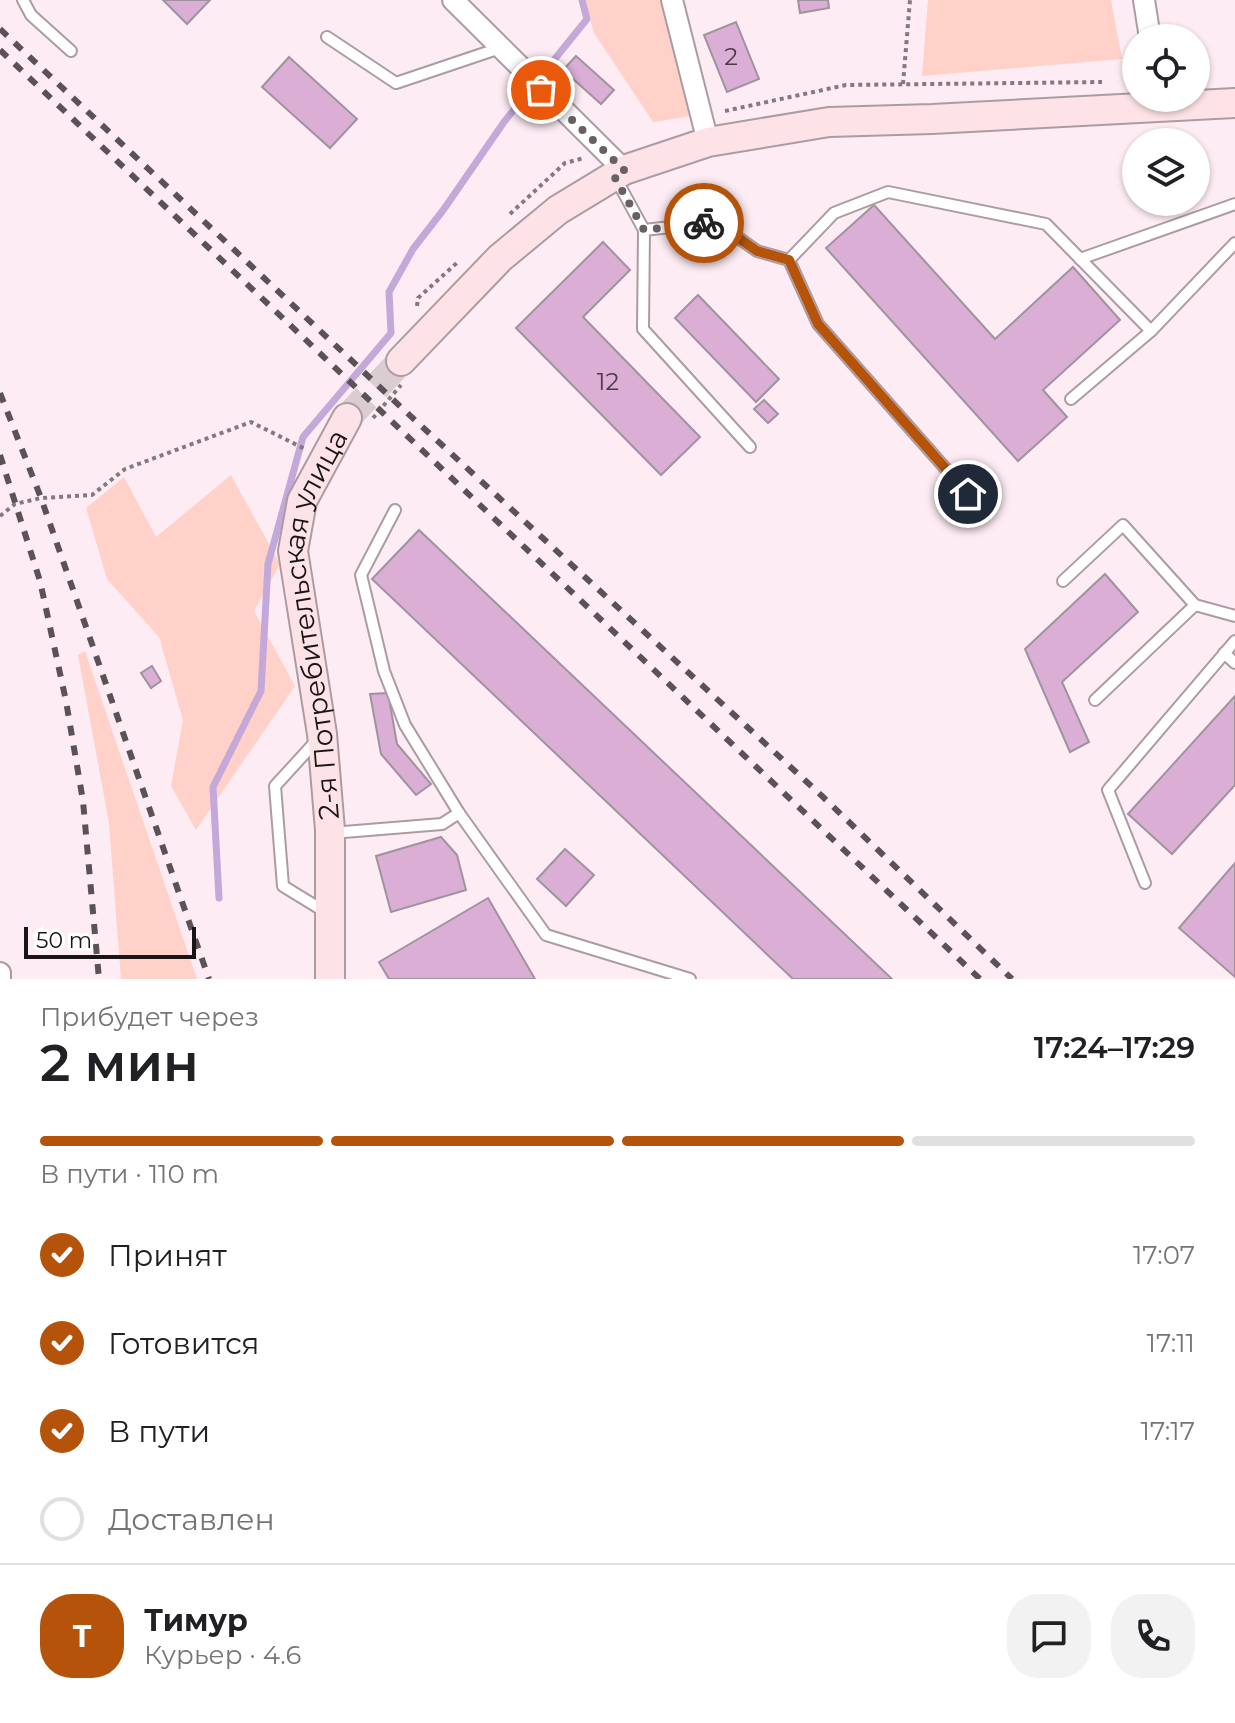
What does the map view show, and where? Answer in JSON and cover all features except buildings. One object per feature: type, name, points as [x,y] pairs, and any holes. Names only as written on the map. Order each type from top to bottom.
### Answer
[{"type":"street","points":[[453,0],[614,166]]},
{"type":"street","points":[[672,0],[706,129]]},
{"type":"street","points":[[1144,0],[1148,24]]},
{"type":"street","points":[[1210,103],[1235,103]]},
{"type":"street","points":[[404,365],[500,258],[614,166],[706,129],[932,119],[1122,105]]},
{"type":"street","name":"2-я Потребительская улица","points":[[330,979],[330,830],[322,734],[293,551],[302,501],[325,459],[357,422]]},
{"type":"lane","points":[[23,0],[31,15],[71,51]]},
{"type":"lane","points":[[327,37],[396,83],[500,48]]},
{"type":"lane","points":[[614,166],[644,230],[643,329],[750,447]]},
{"type":"lane","points":[[789,260],[834,213],[888,192],[1046,224],[1151,331]]},
{"type":"lane","points":[[1080,259],[1235,204]]},
{"type":"lane","points":[[644,230],[716,222],[757,251],[789,260],[818,324],[968,494]]},
{"type":"lane","points":[[1071,399],[1151,331],[1235,243]]},
{"type":"lane","points":[[395,510],[361,575],[384,671],[405,725],[459,813],[546,935],[690,979]]},
{"type":"lane","points":[[1063,581],[1123,525],[1195,605],[1235,616]]},
{"type":"lane","points":[[1095,700],[1195,605]]},
{"type":"lane","points":[[1145,883],[1108,790],[1235,641]]},
{"type":"lane","points":[[1224,653],[1235,663]]},
{"type":"lane","points":[[322,734],[275,786],[283,886],[331,915]]},
{"type":"lane","points":[[330,830],[344,832],[442,824],[459,813]]},
{"type":"path","points":[[903,84],[910,0]]},
{"type":"path","points":[[706,129],[846,85],[1105,82]]},
{"type":"path","points":[[509,215],[565,163],[614,166]]},
{"type":"path","points":[[357,422],[404,365],[418,298],[464,257]]},
{"type":"path","points":[[0,516],[15,504],[41,498],[92,495],[125,469],[251,422],[325,459]]},
{"type":"shaded area","points":[[585,0],[661,0],[692,116],[653,122],[594,33]]},
{"type":"shaded area","points":[[928,0],[1111,0],[1122,59],[922,76]]},
{"type":"shaded area","points":[[231,475],[280,564],[254,611],[295,686],[196,830],[171,786],[183,720],[159,637],[107,579],[86,508],[124,477],[156,537]]},
{"type":"shaded area","points":[[85,651],[197,979],[121,979],[109,823],[78,655]]},
{"type":"waterway","points":[[219,898],[213,787],[261,691],[268,564],[303,437],[391,333],[389,292],[413,249],[504,122],[587,19],[582,0]]},
{"type":"tunnel","points":[[347,418],[401,361]]},
{"type":"railway","points":[[0,29],[403,409],[822,796],[1012,979]]},
{"type":"railway","points":[[0,50],[980,979]]},
{"type":"railway","points":[[0,393],[41,498],[209,979]]},
{"type":"railway","points":[[0,455],[40,581],[66,701],[83,801],[99,979]]},
{"type":"way so far","points":[[541,90],[624,170],[614,176],[644,230],[704,223]]},
{"type":"route","points":[[704,223],[716,222],[757,251],[789,260],[818,324],[968,494]]}]
